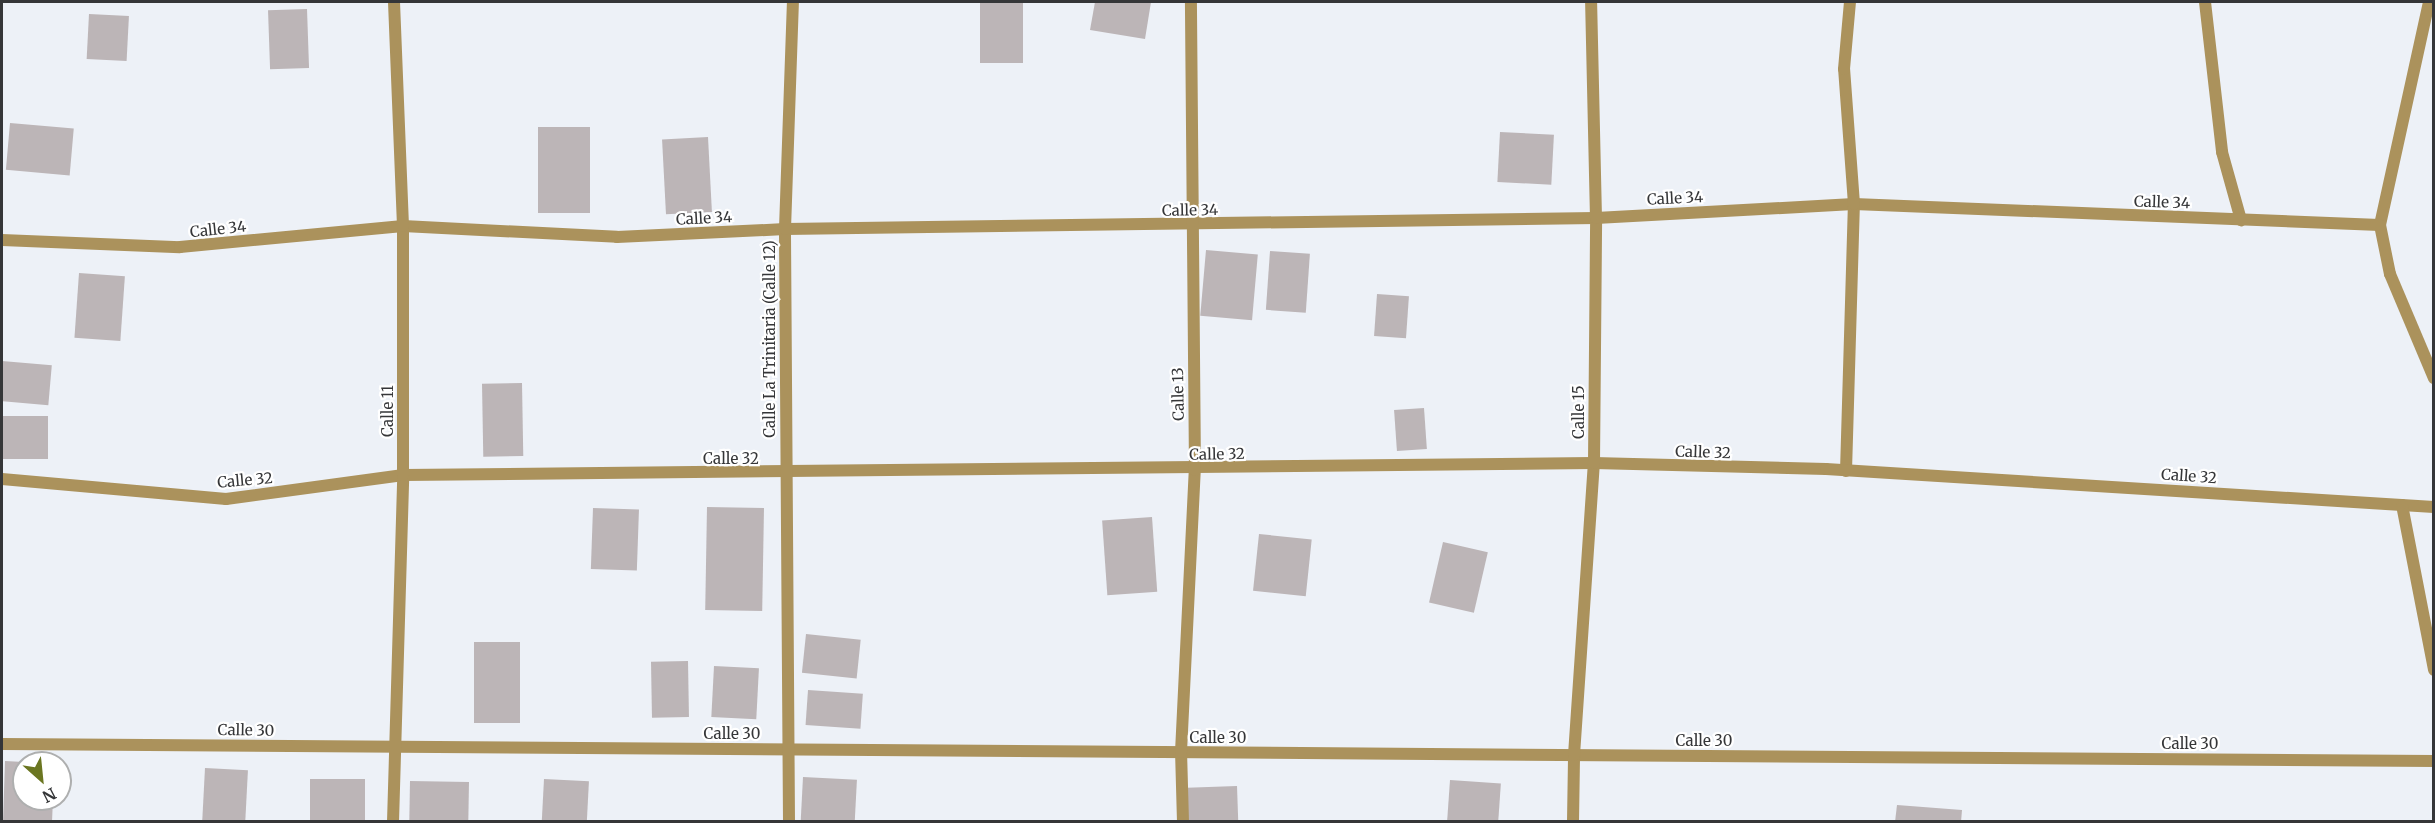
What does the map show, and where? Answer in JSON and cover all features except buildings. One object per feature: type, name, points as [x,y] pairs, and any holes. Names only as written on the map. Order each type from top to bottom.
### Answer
[{"type":"street","name":"Calle 11","points":[[393,822],[403,476],[403,226],[394,2]]},
{"type":"street","name":"Calle La Trinitaria (Calle 12)","points":[[789,822],[785,229],[793,2]]},
{"type":"street","name":"Calle 13","points":[[1183,822],[1180,752],[1195,470],[1191,225],[1191,2]]},
{"type":"street","name":"Calle 15","points":[[1573,822],[1574,755],[1594,463],[1596,218],[1591,2]]},
{"type":"street","points":[[1845,471],[1854,204],[1844,69],[1850,2]]},
{"type":"street","points":[[2205,2],[2222,152],[2241,220]]},
{"type":"street","points":[[2429,2],[2380,225],[2390,274],[2433,378]]},
{"type":"street","name":"Calle 34","points":[[2,240],[180,248],[403,226],[617,237],[785,229],[1596,218],[1854,204],[2380,225]]},
{"type":"street","name":"Calle 32","points":[[2,479],[226,499],[403,476],[1195,470],[1594,463],[1845,471],[2433,507]]},
{"type":"street","points":[[2402,505],[2433,670]]},
{"type":"street","name":"Calle 30","points":[[2,744],[2433,761]]}]
